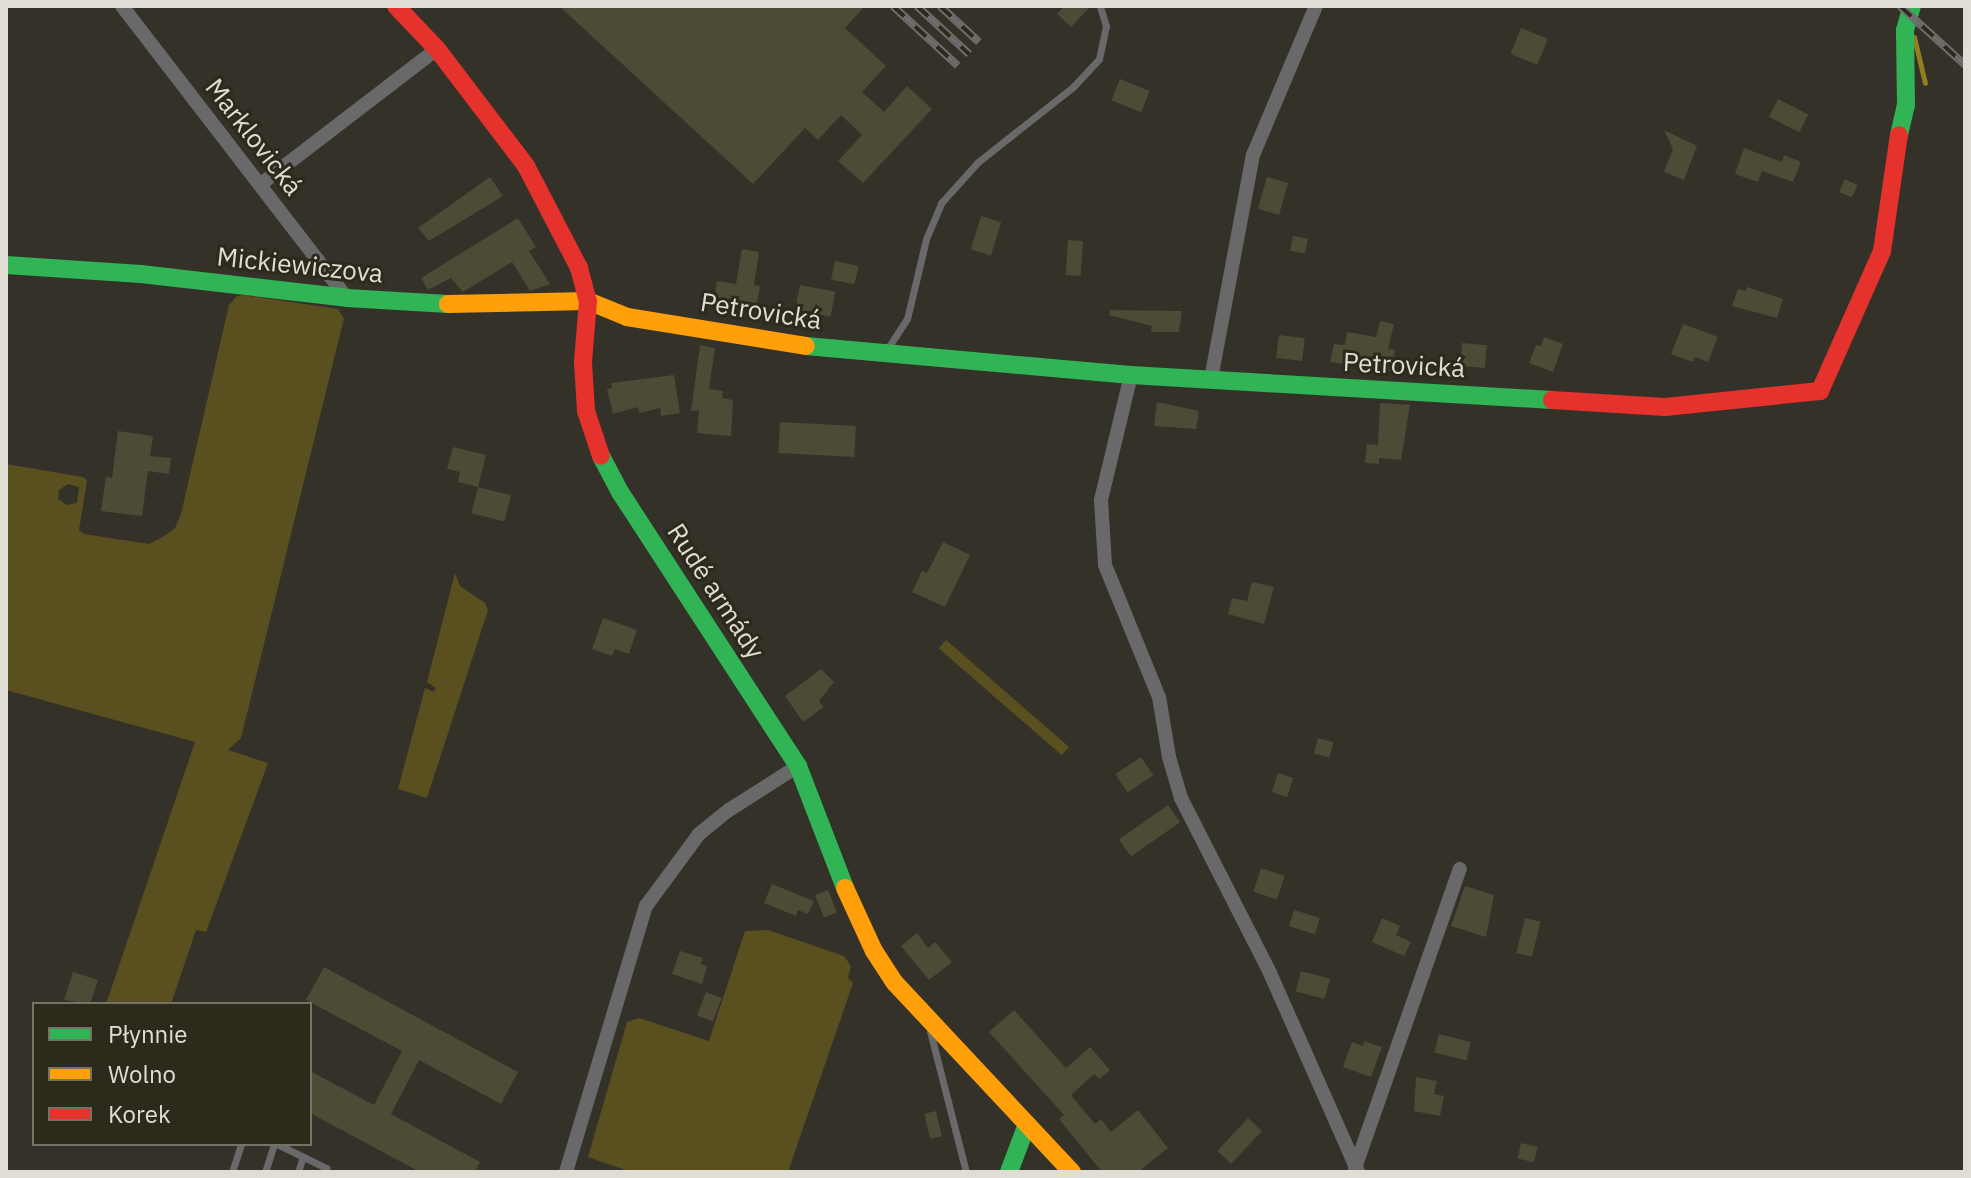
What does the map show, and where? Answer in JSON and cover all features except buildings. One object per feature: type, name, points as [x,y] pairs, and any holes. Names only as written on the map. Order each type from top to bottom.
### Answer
[{"type":"street","name":"Rudé armády","points":[[396,6],[437,49],[526,166],[579,268],[588,301],[583,362],[586,411],[599,452],[620,492],[798,766],[857,918],[895,983],[1072,1172]]},
{"type":"street","points":[[1211,379],[1253,155],[1316,6]]},
{"type":"street","name":"Petrovická","points":[[588,301],[627,317],[814,347],[1131,375],[1665,407],[1820,391],[1882,251],[1891,174],[1906,105],[1905,30],[1912,6]]},
{"type":"street","name":"Marklovická","points":[[130,9],[347,298]]},
{"type":"street","points":[[261,184],[437,49]]},
{"type":"street","name":"Mickiewiczova","points":[[6,265],[141,274],[347,298],[473,306],[588,301]]},
{"type":"street","points":[[1131,375],[1101,500],[1105,565],[1159,697],[1169,757],[1181,798],[1270,973],[1355,1170]]},
{"type":"street","points":[[566,1172],[646,906],[670,869],[699,834],[729,810],[798,766]]},
{"type":"street","points":[[1355,1170],[1460,869]]},
{"type":"street","points":[[1009,1172],[1027,1124]]},
{"type":"lane","points":[[884,353],[907,319],[926,239],[941,203],[978,162],[1073,87],[1099,59],[1106,26],[1100,6]]},
{"type":"lane","points":[[927,1017],[966,1172]]},
{"type":"lane","points":[[232,1172],[240,1146]]},
{"type":"lane","points":[[265,1172],[275,1146]]},
{"type":"lane","points":[[280,1146],[326,1168],[325,1172]]},
{"type":"lane","points":[[298,1172],[303,1157]]},
{"type":"shaded area","points":[[243,295],[338,309],[344,318],[241,738],[228,750],[268,763],[206,932],[196,930],[172,1002],[107,1002],[195,742],[6,690],[6,464],[83,477],[87,481],[79,530],[84,534],[149,544],[163,537],[175,528],[181,514],[229,305],[237,296]],"holes":[[[68,484],[79,487],[77,503],[67,505],[58,499],[59,490]]]},
{"type":"shaded area","points":[[455,573],[460,586],[485,603],[488,610],[427,798],[398,789],[425,688],[434,692],[436,688],[427,682]]},
{"type":"shaded area","points":[[946,640],[1069,747],[1062,755],[939,648]]},
{"type":"shaded area","points":[[768,930],[844,956],[851,966],[848,978],[853,983],[788,1172],[631,1172],[588,1157],[627,1022],[639,1018],[709,1041],[745,931]]},
{"type":"waterway","points":[[1914,37],[1925,83]]},
{"type":"railway","points":[[893,6],[958,66]]},
{"type":"railway","points":[[917,6],[969,54]]},
{"type":"railway","points":[[940,6],[979,42]]},
{"type":"railway","points":[[1900,6],[1965,65]]},
{"type":"traffic: fast","points":[[1899,135],[1906,105],[1905,30],[1912,6]]},
{"type":"traffic: fast","points":[[6,265],[141,274],[347,298],[448,304]]},
{"type":"traffic: fast","points":[[806,346],[1131,375],[1552,400]]},
{"type":"traffic: fast","points":[[601,456],[620,492],[798,766],[845,888]]},
{"type":"traffic: fast","points":[[1009,1172],[1027,1124]]},
{"type":"traffic: slow","points":[[448,304],[588,301],[627,317],[806,346]]},
{"type":"traffic: slow","points":[[845,888],[874,951],[895,983],[1072,1172]]},
{"type":"traffic: jam","points":[[396,6],[437,49],[526,166],[579,268],[588,301],[583,362],[586,411],[601,456]]},
{"type":"traffic: jam","points":[[1552,400],[1665,407],[1820,391],[1882,251],[1899,135]]}]
